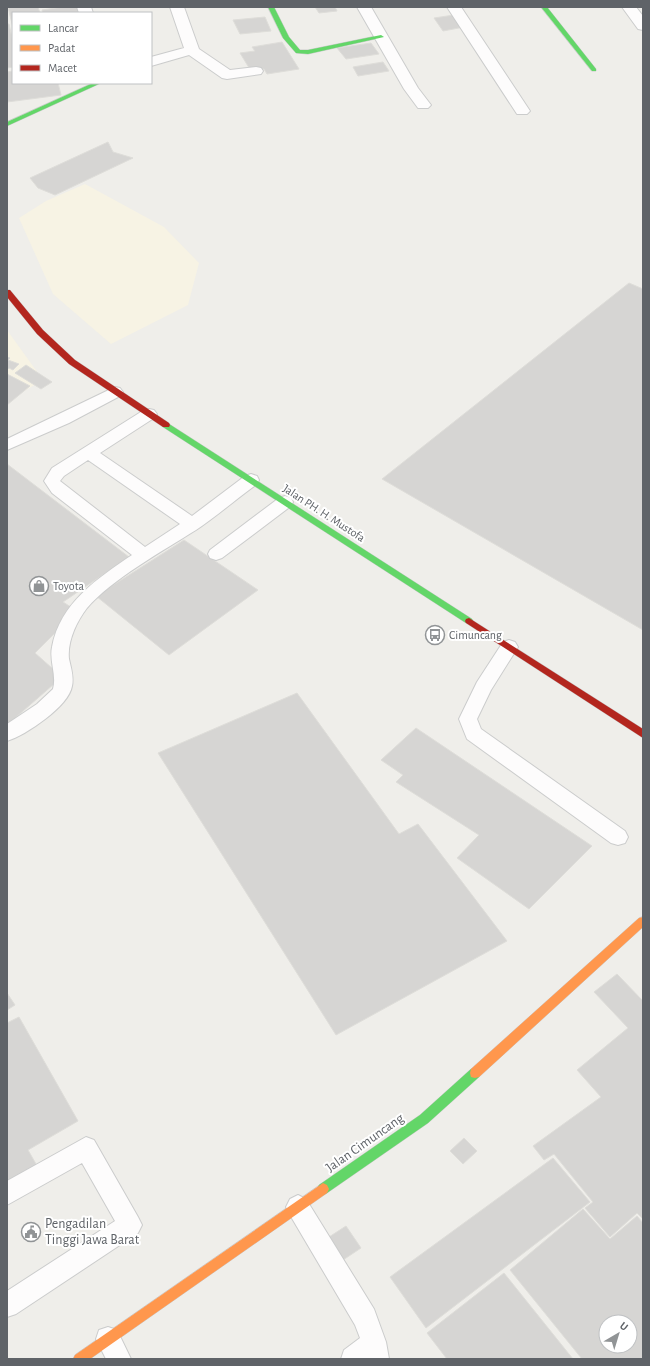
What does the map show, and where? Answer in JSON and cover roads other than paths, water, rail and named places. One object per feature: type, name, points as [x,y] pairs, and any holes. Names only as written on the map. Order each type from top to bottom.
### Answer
[{"type":"main road","points":[[271,7],[286,38],[298,52],[308,52],[381,37]]},
{"type":"main road","points":[[544,7],[594,70]]},
{"type":"main road","points":[[7,124],[96,84]]},
{"type":"main road","name":"Jalan PH. H. Mustofa","points":[[7,292],[40,332],[66,357],[115,392],[643,734]]},
{"type":"main road","name":"Jalan Cimuncang","points":[[80,1359],[114,1349],[298,1207],[424,1119],[643,921]]},
{"type":"street","points":[[177,7],[192,50],[199,57],[227,75],[256,71]]},
{"type":"street","points":[[364,7],[411,90],[423,105]]},
{"type":"street","points":[[454,7],[522,111]]},
{"type":"street","points":[[628,7],[643,26]]},
{"type":"street","points":[[152,62],[192,50]]},
{"type":"lane","points":[[7,445],[64,419],[115,392]]},
{"type":"lane","points":[[144,555],[58,489],[52,481],[58,472],[149,414]]},
{"type":"lane","points":[[88,452],[192,524]]},
{"type":"lane","points":[[7,734],[26,722],[57,698],[61,693],[64,681],[60,650],[68,627],[80,605],[94,591],[144,555],[192,524],[250,480]]},
{"type":"lane","points":[[216,554],[285,502]]},
{"type":"lane","points":[[509,647],[483,687],[468,719],[474,734],[618,837]]},
{"type":"lane","points":[[7,1194],[86,1148],[130,1225],[7,1305]]},
{"type":"lane","points":[[298,1207],[365,1318],[376,1350],[353,1359]]},
{"type":"place","name":"Toyota","points":[[39,586]]},
{"type":"place","name":"Cimuncang","points":[[435,635]]},
{"type":"place","name":"Pengadilan Tinggi Jawa Barat","points":[[31,1232]]}]
